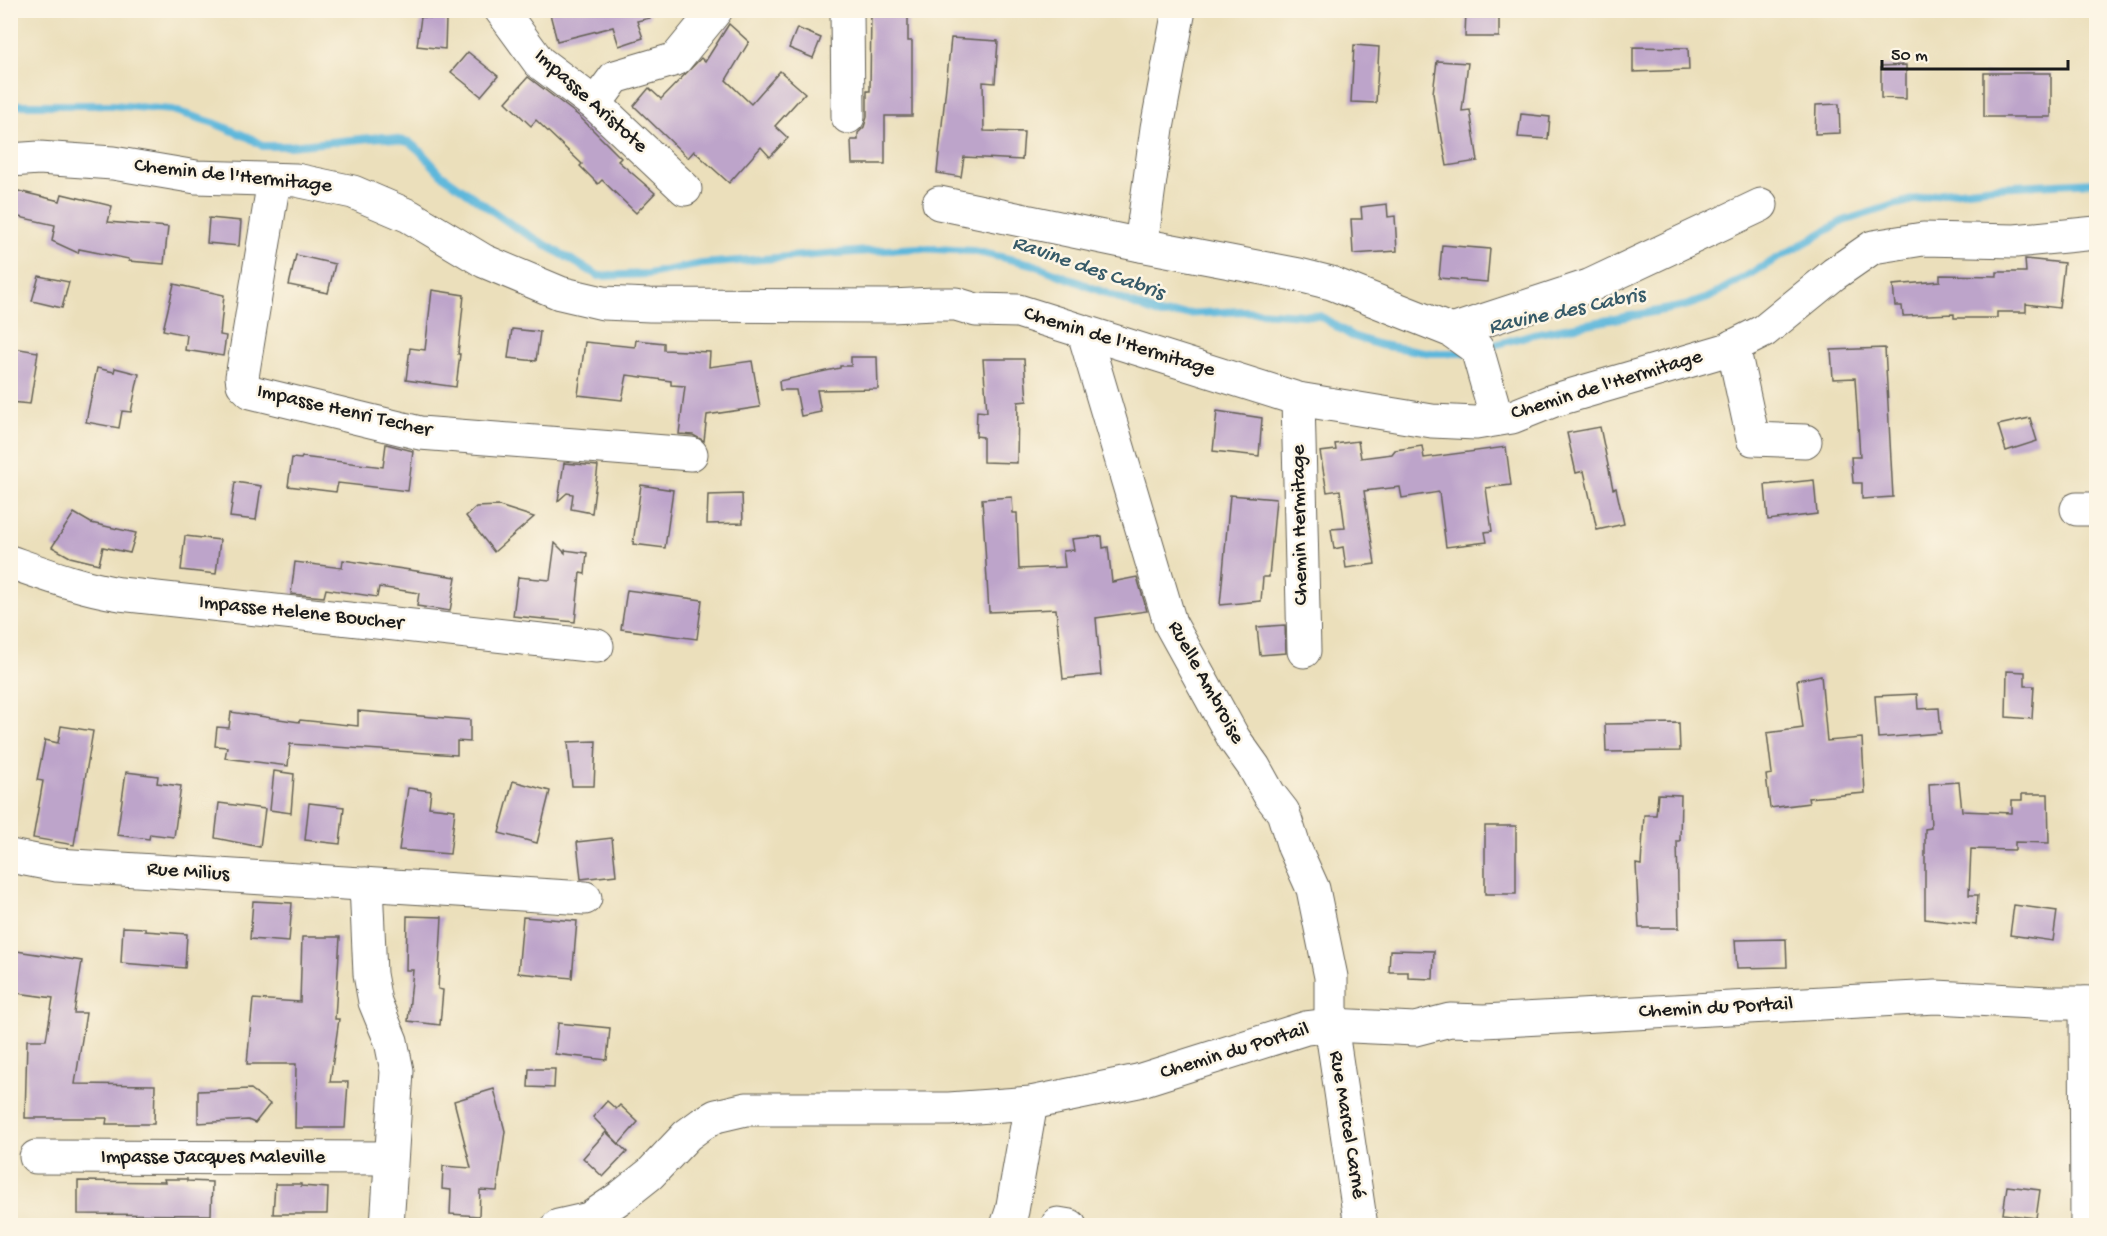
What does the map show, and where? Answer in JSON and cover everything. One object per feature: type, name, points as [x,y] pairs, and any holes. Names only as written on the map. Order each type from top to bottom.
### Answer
[{"type":"street","name":"Impasse Aristote","points":[[501,10],[539,62],[595,104],[685,189]]},
{"type":"street","points":[[595,104],[615,77],[676,59],[716,10]]},
{"type":"street","points":[[847,10],[848,117]]},
{"type":"street","points":[[1141,245],[1157,128],[1179,10]]},
{"type":"street","name":"Chemin de l'Hermitage","points":[[10,160],[39,158],[113,163],[196,177],[296,180],[353,192],[409,216],[484,261],[560,293],[603,303],[650,305],[956,304],[976,310],[1018,311],[1298,399],[1432,421],[1476,423],[1512,417],[1552,402],[1733,346],[1764,331],[1834,274],[1873,247],[1923,239],[2015,241],[2097,233]]},
{"type":"street","name":"Impasse Henri Techer","points":[[274,180],[242,377],[243,384],[251,392],[420,433],[690,454]]},
{"type":"street","points":[[939,203],[1331,283],[1452,331],[1477,349],[1497,419]]},
{"type":"street","points":[[1452,331],[1589,286],[1761,205]]},
{"type":"street","name":"Ruelle Ambroise","points":[[1084,333],[1170,623],[1234,739],[1283,812],[1294,847],[1313,889],[1331,976],[1331,1025]]},
{"type":"street","points":[[1733,346],[1753,439],[1805,441]]},
{"type":"street","name":"Chemin Hermitage","points":[[1298,399],[1304,651]]},
{"type":"street","name":"Impasse Helene Boucher","points":[[10,562],[66,582],[120,594],[597,646]]},
{"type":"street","name":"Rue Milius","points":[[10,856],[57,865],[585,898]]},
{"type":"street","points":[[366,884],[370,974],[375,1002],[391,1041],[397,1071],[387,1226]]},
{"type":"street","name":"Chemin du Portail","points":[[558,1226],[589,1219],[650,1174],[702,1124],[716,1116],[746,1109],[949,1109],[1031,1103],[1138,1081],[1306,1028],[1331,1025],[1415,1029],[1450,1020],[1484,1021],[1936,997],[2091,1003]]},
{"type":"street","points":[[2087,1226],[2091,1003]]},
{"type":"street","name":"Rue Marcel Carné","points":[[1331,1025],[1361,1226]]},
{"type":"street","points":[[1007,1226],[1031,1103]]},
{"type":"street","name":"Impasse Jacques Maleville","points":[[36,1157],[390,1158]]},
{"type":"building","points":[[549,10],[649,10],[650,18],[637,21],[643,38],[619,46],[613,27],[557,41]]},
{"type":"building","points":[[871,10],[908,10],[908,41],[912,41],[912,116],[885,116],[885,164],[852,164],[851,140],[858,140],[858,133],[864,127],[867,117],[867,91],[870,91]]},
{"type":"building","points":[[1466,10],[1499,10],[1499,37],[1465,37]]},
{"type":"building","points":[[421,17],[446,19],[445,49],[417,46]]},
{"type":"building","points":[[729,24],[749,42],[726,80],[751,104],[780,71],[805,93],[775,126],[788,138],[770,157],[761,147],[729,183],[694,151],[688,158],[634,106],[649,88],[661,99],[701,58],[705,62]]},
{"type":"building","points":[[797,28],[821,38],[813,58],[789,48]]},
{"type":"building","points":[[951,38],[998,41],[995,83],[983,82],[984,131],[1024,132],[1022,160],[964,157],[961,177],[937,173]]},
{"type":"building","points":[[1354,45],[1379,47],[1376,103],[1351,102]]},
{"type":"building","points":[[1633,47],[1688,48],[1689,70],[1633,72]]},
{"type":"building","points":[[468,52],[498,76],[481,96],[451,72]]},
{"type":"building","points":[[1437,61],[1468,63],[1462,111],[1470,110],[1478,161],[1447,166],[1433,93]]},
{"type":"building","points":[[1906,65],[1906,99],[1881,98],[1881,66]]},
{"type":"building","points":[[1984,73],[2051,73],[2051,117],[1984,117]]},
{"type":"building","points":[[528,77],[579,116],[621,158],[618,161],[655,193],[636,213],[602,180],[598,184],[580,166],[582,164],[536,120],[531,126],[506,102]]},
{"type":"building","points":[[1839,104],[1840,133],[1815,134],[1816,105]]},
{"type":"building","points":[[1521,114],[1550,117],[1548,139],[1518,137]]},
{"type":"building","points":[[10,189],[60,201],[62,194],[112,206],[108,222],[168,227],[164,264],[129,261],[129,259],[79,249],[78,253],[52,241],[55,225],[10,215]]},
{"type":"building","points":[[1387,204],[1388,217],[1395,216],[1397,251],[1353,254],[1351,219],[1362,219],[1361,207]]},
{"type":"building","points":[[209,218],[241,221],[239,246],[207,243]]},
{"type":"building","points":[[1442,245],[1490,249],[1487,282],[1439,278]]},
{"type":"building","points":[[296,255],[335,264],[328,293],[289,285]]},
{"type":"building","points":[[2025,259],[2064,263],[2059,308],[2026,304],[2026,312],[1997,312],[1997,318],[1954,318],[1954,314],[1903,316],[1902,306],[1895,306],[1893,285],[1940,281],[1940,275],[1997,276],[1997,272],[2026,272]]},
{"type":"building","points":[[39,276],[69,282],[62,308],[32,301]]},
{"type":"building","points":[[174,284],[224,295],[220,335],[226,336],[223,356],[185,350],[187,335],[163,330]]},
{"type":"building","points":[[432,290],[464,295],[456,387],[406,380],[410,348],[425,350]]},
{"type":"building","points":[[512,329],[540,332],[536,361],[508,358]]},
{"type":"building","points":[[636,340],[664,343],[664,350],[710,352],[709,367],[752,361],[760,407],[707,415],[704,441],[693,435],[679,434],[685,386],[671,385],[671,381],[627,375],[622,400],[578,395],[585,342],[635,347]]},
{"type":"building","points":[[14,348],[38,352],[30,404],[10,402],[10,371]]},
{"type":"building","points":[[1885,348],[1893,497],[1862,499],[1862,483],[1853,483],[1851,457],[1860,457],[1855,378],[1833,379],[1831,350]]},
{"type":"building","points":[[851,357],[877,357],[878,389],[817,390],[821,412],[801,416],[796,390],[780,390],[779,381],[840,368],[840,366],[851,366]]},
{"type":"building","points":[[983,359],[1024,359],[1027,401],[1018,402],[1017,463],[983,462],[983,437],[976,436],[977,411],[987,412]]},
{"type":"building","points":[[97,368],[114,372],[115,368],[139,374],[131,412],[122,411],[119,428],[86,422]]},
{"type":"building","points":[[1217,411],[1262,418],[1259,456],[1213,451]]},
{"type":"building","points":[[2030,418],[2037,441],[2006,451],[1998,425]]},
{"type":"building","points":[[1600,427],[1613,489],[1616,488],[1624,524],[1597,530],[1584,471],[1576,473],[1567,433]]},
{"type":"building","points":[[1358,441],[1361,458],[1392,454],[1395,450],[1422,446],[1424,458],[1506,447],[1511,485],[1486,488],[1492,531],[1485,532],[1487,542],[1446,547],[1439,492],[1402,498],[1400,487],[1364,491],[1375,564],[1346,568],[1343,547],[1334,549],[1331,529],[1345,528],[1340,490],[1327,492],[1320,452],[1336,450],[1335,444]]},
{"type":"building","points":[[386,444],[413,451],[408,491],[338,483],[336,492],[288,486],[292,458],[301,459],[302,457],[383,467]]},
{"type":"building","points":[[564,463],[598,466],[592,513],[571,509],[573,494],[567,493],[558,501]]},
{"type":"building","points":[[1814,480],[1817,514],[1768,520],[1765,485]]},
{"type":"building","points":[[235,482],[261,486],[256,520],[230,517]]},
{"type":"building","points":[[641,485],[673,490],[665,548],[633,544]]},
{"type":"building","points":[[742,494],[743,523],[707,524],[708,495]]},
{"type":"building","points":[[1230,495],[1276,499],[1269,577],[1263,577],[1261,601],[1220,605]]},
{"type":"building","points":[[1012,497],[1013,513],[1017,513],[1019,569],[1065,567],[1063,551],[1074,550],[1072,539],[1102,536],[1103,548],[1108,547],[1112,582],[1137,577],[1147,611],[1096,618],[1101,675],[1063,679],[1056,609],[989,612],[982,499]]},
{"type":"building","points":[[499,506],[534,517],[494,552],[466,516],[476,507]]},
{"type":"building","points":[[74,513],[91,523],[136,533],[130,553],[103,547],[99,564],[70,557],[52,547]]},
{"type":"building","points":[[185,536],[220,540],[216,574],[181,570]]},
{"type":"building","points":[[555,543],[565,553],[565,550],[587,553],[585,574],[580,573],[575,622],[513,616],[518,577],[550,580]]},
{"type":"building","points":[[343,560],[456,577],[450,611],[417,606],[419,593],[379,587],[377,597],[326,589],[324,597],[291,594],[295,562],[342,568]]},
{"type":"building","points":[[627,590],[702,600],[697,639],[621,629]]},
{"type":"building","points":[[1285,625],[1286,653],[1260,655],[1257,627]]},
{"type":"building","points":[[2007,671],[2025,672],[2025,686],[2034,686],[2032,719],[2006,717]]},
{"type":"building","points":[[1821,675],[1827,741],[1862,738],[1865,793],[1808,798],[1809,803],[1770,808],[1766,775],[1772,774],[1767,733],[1803,728],[1797,680]]},
{"type":"building","points":[[1917,694],[1918,709],[1939,708],[1941,733],[1878,738],[1875,696]]},
{"type":"building","points":[[358,711],[470,720],[470,742],[457,741],[457,755],[290,744],[288,766],[225,758],[227,747],[215,746],[217,727],[229,728],[231,712],[299,722],[300,720],[358,726]]},
{"type":"building","points":[[1679,723],[1680,751],[1606,752],[1605,724]]},
{"type":"building","points":[[61,726],[93,731],[74,845],[33,838],[43,781],[37,780],[45,740],[58,743]]},
{"type":"building","points":[[596,741],[594,786],[572,786],[568,742]]},
{"type":"building","points":[[274,771],[294,774],[291,813],[270,810]]},
{"type":"building","points":[[126,772],[158,776],[157,783],[181,786],[174,837],[150,834],[149,839],[117,835]]},
{"type":"building","points":[[513,781],[550,791],[537,843],[499,833]]},
{"type":"building","points":[[1959,782],[1962,811],[2012,813],[2012,800],[2022,800],[2022,794],[2048,794],[2049,843],[2015,842],[2015,850],[1971,849],[1969,895],[1978,895],[1976,925],[1925,919],[1925,829],[1931,828],[1929,784]]},
{"type":"building","points":[[408,788],[431,791],[429,807],[455,810],[450,854],[399,850]]},
{"type":"building","points":[[1658,794],[1681,795],[1680,841],[1677,841],[1679,928],[1639,928],[1636,864],[1641,865],[1644,815],[1656,815]]},
{"type":"building","points":[[219,803],[265,809],[260,847],[215,838]]},
{"type":"building","points":[[309,803],[344,807],[340,844],[305,840]]},
{"type":"building","points":[[1485,826],[1516,826],[1516,894],[1485,894]]},
{"type":"building","points":[[612,838],[616,875],[581,879],[577,842]]},
{"type":"building","points":[[253,901],[292,903],[289,942],[250,939]]},
{"type":"building","points":[[2014,905],[2057,911],[2053,941],[2010,935]]},
{"type":"building","points":[[407,916],[442,917],[438,989],[443,990],[440,1025],[408,1021],[413,970],[406,970]]},
{"type":"building","points":[[523,917],[577,921],[572,978],[518,973]]},
{"type":"building","points":[[123,927],[187,934],[185,968],[121,963]]},
{"type":"building","points":[[302,937],[340,937],[335,1019],[339,1019],[330,1082],[348,1082],[345,1128],[295,1128],[296,1064],[247,1064],[253,999],[300,1002]]},
{"type":"building","points":[[1786,939],[1787,967],[1737,968],[1735,940]]},
{"type":"building","points":[[10,950],[82,961],[74,1013],[86,1013],[75,1084],[155,1085],[154,1124],[106,1124],[107,1118],[25,1118],[27,1040],[46,1040],[53,998],[10,992]]},
{"type":"building","points":[[1390,950],[1434,951],[1433,979],[1408,978],[1408,972],[1389,972]]},
{"type":"building","points":[[558,1023],[610,1028],[607,1060],[555,1054]]},
{"type":"building","points":[[529,1069],[555,1069],[554,1088],[528,1087]]},
{"type":"building","points":[[251,1089],[270,1104],[255,1123],[248,1120],[198,1123],[198,1091]]},
{"type":"building","points":[[494,1089],[505,1131],[497,1191],[480,1190],[479,1216],[450,1214],[451,1190],[442,1189],[443,1166],[471,1168],[454,1101]]},
{"type":"building","points":[[607,1101],[616,1109],[620,1105],[638,1122],[619,1144],[593,1117]]},
{"type":"building","points":[[606,1132],[627,1152],[603,1177],[583,1158]]},
{"type":"building","points":[[164,1179],[212,1182],[211,1215],[78,1214],[78,1181],[165,1182]]},
{"type":"building","points":[[275,1184],[301,1184],[301,1186],[328,1188],[327,1214],[273,1214]]},
{"type":"building","points":[[2007,1186],[2040,1190],[2036,1218],[2003,1214]]},
{"type":"waterway","name":"Ravine des Cabris","points":[[10,105],[112,105],[172,110],[214,123],[263,146],[290,146],[381,137],[409,142],[441,174],[515,227],[599,276],[648,274],[702,264],[838,253],[918,248],[973,251],[1032,264],[1161,315],[1243,311],[1320,316],[1352,336],[1380,345],[1431,353],[1463,353]]},
{"type":"waterway","name":"Ravine des Cabris","points":[[1484,348],[1533,334],[1685,306],[1708,298],[1843,221],[1897,204],[1942,193],[1994,187],[2096,182]]}]
